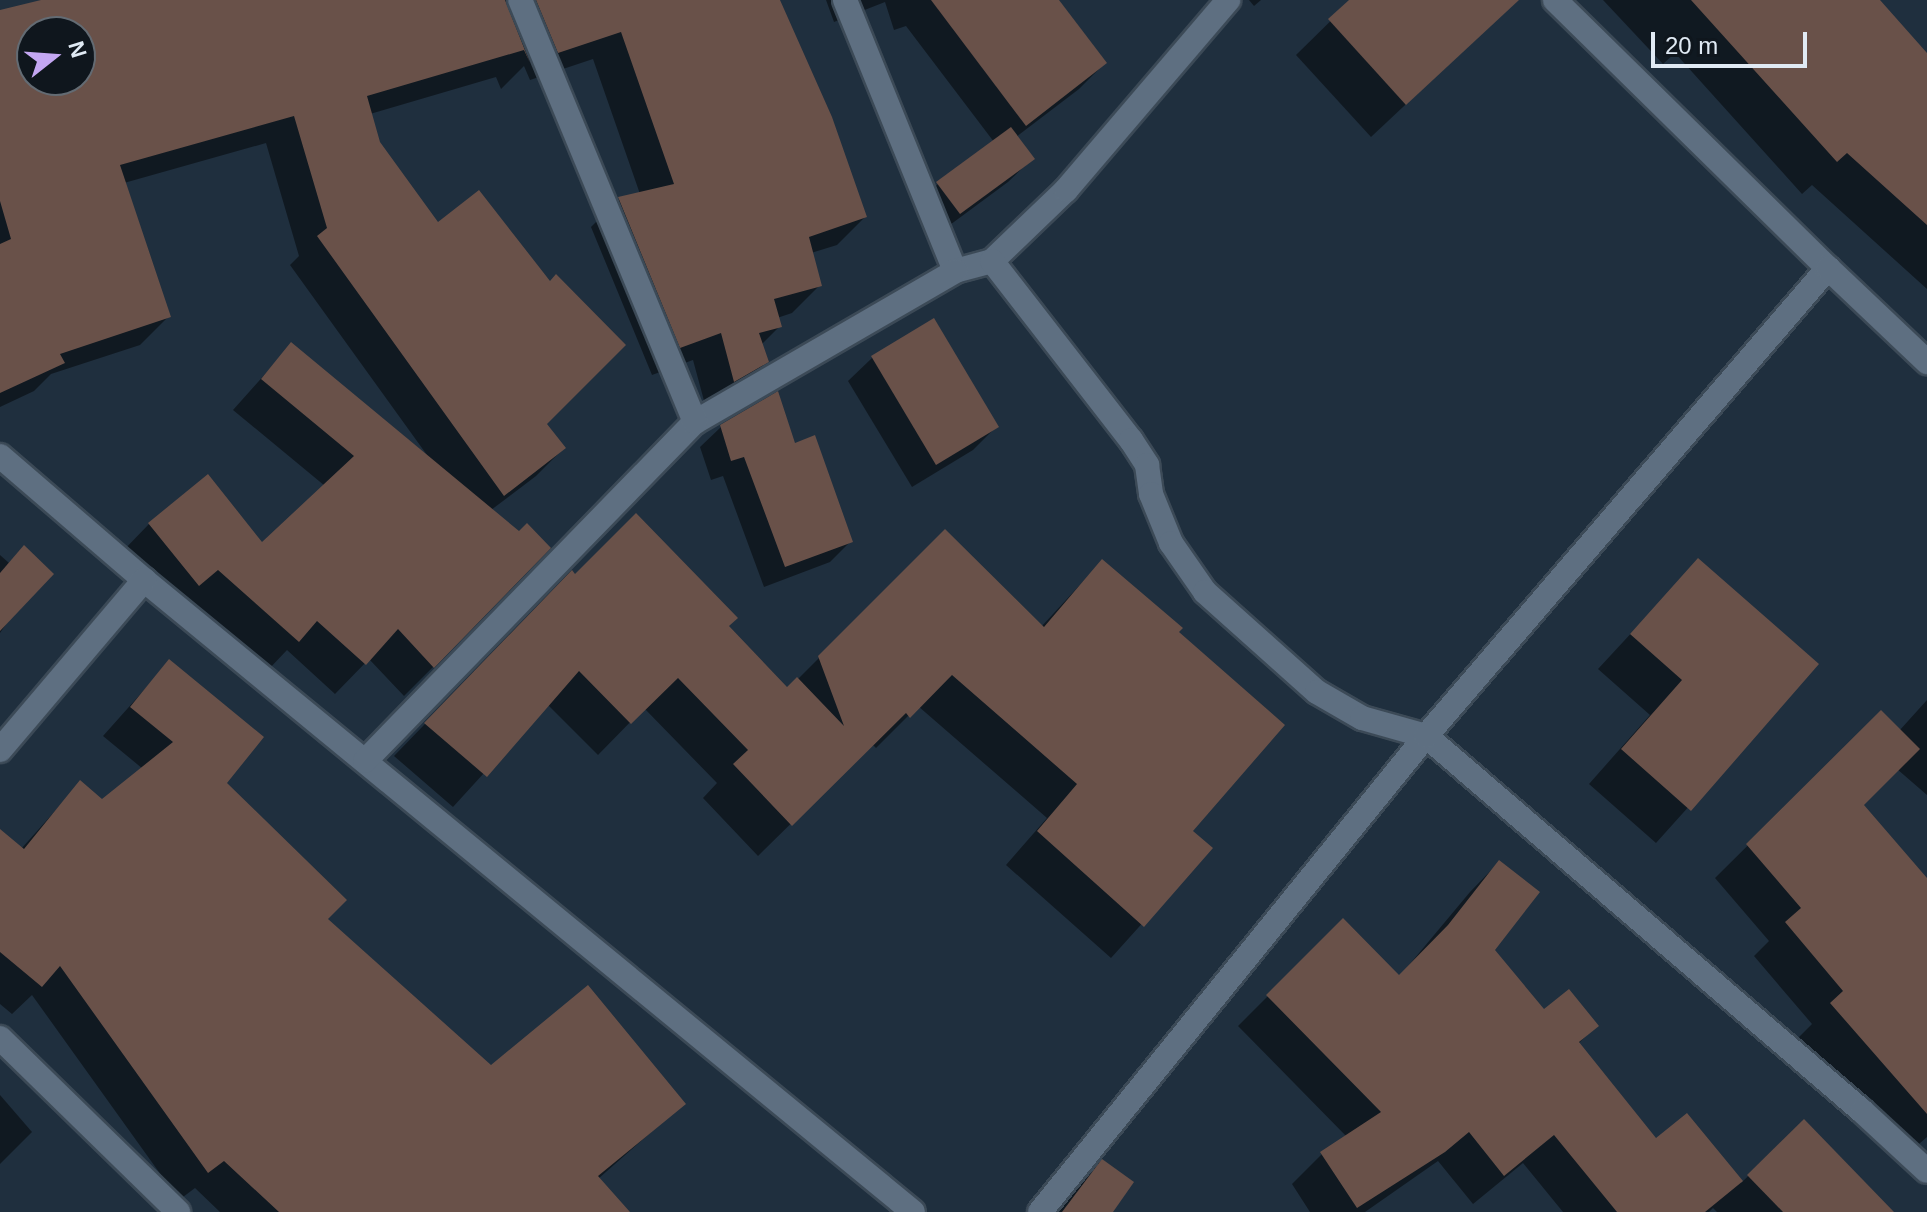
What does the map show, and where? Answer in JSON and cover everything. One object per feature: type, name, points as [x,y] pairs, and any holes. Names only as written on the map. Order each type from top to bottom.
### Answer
[{"type":"street","points":[[520,0],[695,422]]},
{"type":"street","points":[[845,0],[955,271]]},
{"type":"street","points":[[365,761],[695,422],[955,271],[992,261],[1066,190],[1228,0]]},
{"type":"street","points":[[1555,0],[1927,362]]},
{"type":"street","points":[[992,261],[1131,440],[1147,465],[1151,494],[1171,543],[1205,592],[1317,692],[1362,718],[1426,736],[1862,1111],[1927,1171]]},
{"type":"street","points":[[1040,1212],[1426,736],[1828,268]]},
{"type":"street","points":[[0,456],[144,580],[913,1212]]},
{"type":"street","points":[[0,750],[144,580]]},
{"type":"street","points":[[0,1038],[178,1212]]},
{"type":"building","points":[[41,0],[505,0],[530,63],[524,50],[367,96],[380,142],[438,222],[479,190],[550,281],[556,274],[626,345],[547,424],[566,448],[504,496],[317,236],[327,228],[294,116],[120,165],[171,317],[60,354],[65,363],[0,393],[0,244],[11,239],[0,201],[0,10]]},
{"type":"building","points":[[536,0],[780,0],[832,117],[867,217],[809,237],[822,286],[774,299],[782,327],[759,333],[769,362],[734,382],[721,333],[680,348],[618,197],[674,184],[621,32],[558,53]]},
{"type":"building","points":[[931,0],[1059,0],[1107,63],[1026,126]]},
{"type":"building","points":[[1349,0],[1519,0],[1406,105],[1328,19]]},
{"type":"building","points":[[1691,0],[1880,0],[1927,53],[1927,225],[1847,153],[1837,162]]},
{"type":"building","points":[[1011,127],[1035,159],[960,214],[936,182]]},
{"type":"building","points":[[934,318],[999,427],[936,465],[871,356]]},
{"type":"building","points":[[291,342],[519,531],[527,523],[551,548],[434,668],[398,629],[366,665],[317,621],[299,642],[218,570],[199,586],[148,523],[208,474],[262,542],[354,456],[261,379]]},
{"type":"building","points":[[778,391],[795,443],[815,435],[853,542],[785,567],[744,457],[731,461],[720,425]]},
{"type":"building","points":[[636,513],[738,618],[729,626],[787,687],[797,677],[844,726],[818,656],[945,529],[1044,627],[1102,559],[1183,628],[1179,632],[1285,725],[1193,831],[1213,848],[1144,927],[1037,831],[1077,784],[952,675],[910,718],[906,713],[792,826],[733,764],[748,750],[678,678],[631,724],[579,671],[487,777],[424,723],[572,570],[575,574]]},
{"type":"building","points":[[24,545],[54,574],[0,631],[0,573]]},
{"type":"building","points":[[1698,558],[1819,664],[1691,811],[1621,749],[1682,680],[1630,634]]},
{"type":"building","points":[[169,659],[264,737],[227,783],[347,900],[328,919],[491,1065],[588,985],[686,1104],[598,1176],[630,1212],[279,1212],[224,1161],[208,1173],[60,966],[42,987],[0,952],[0,829],[24,849],[80,780],[102,799],[173,742],[130,707]]},
{"type":"building","points":[[1881,710],[1920,749],[1864,805],[1927,878],[1927,1114],[1830,1003],[1843,991],[1785,922],[1801,908],[1746,844]]},
{"type":"building","points":[[1499,860],[1540,892],[1495,950],[1544,1009],[1569,989],[1599,1026],[1579,1042],[1656,1138],[1687,1113],[1743,1181],[1705,1212],[1617,1212],[1554,1135],[1504,1176],[1469,1132],[1445,1152],[1357,1208],[1320,1152],[1381,1112],[1266,995],[1343,918],[1399,975],[1448,925]]},
{"type":"building","points":[[1804,1119],[1894,1212],[1783,1212],[1747,1175]]},
{"type":"building","points":[[1102,1159],[1134,1182],[1113,1212],[1062,1212]]}]
